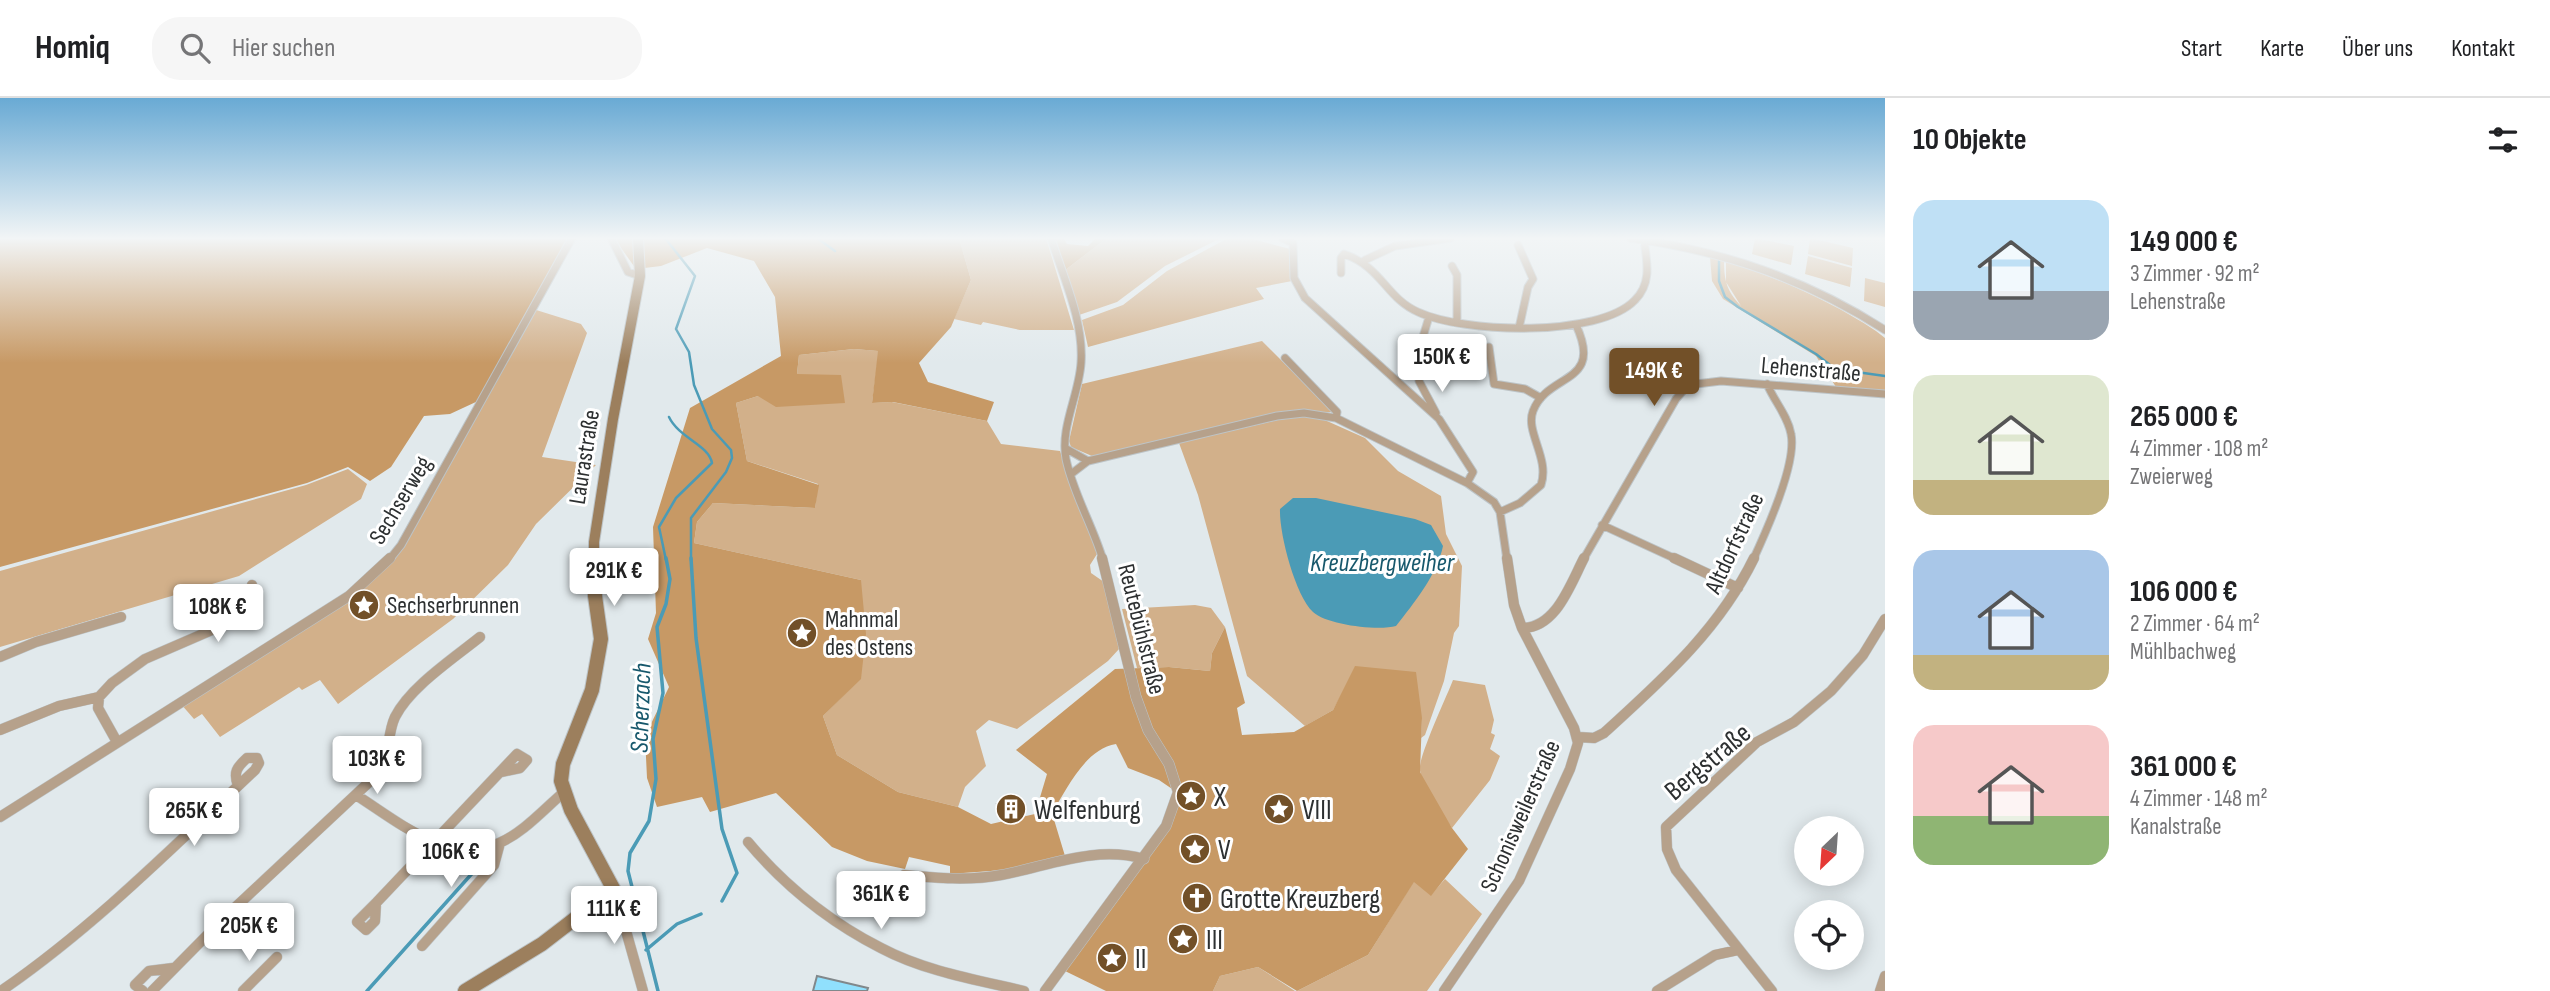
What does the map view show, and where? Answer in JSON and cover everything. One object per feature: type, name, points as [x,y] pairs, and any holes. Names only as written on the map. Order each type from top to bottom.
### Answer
[{"type":"street","name":"Sechserweg","points":[[0,817],[349,596],[382,568],[401,544],[551,280]]},
{"type":"street","name":"Laurastraße","points":[[563,793],[563,764],[592,690],[601,639],[595,596],[594,542],[614,410],[639,280]]},
{"type":"street","name":"Reutebühlstraße","points":[[1045,991],[1144,859],[1172,815],[1178,792],[1177,783],[1148,730],[1136,697],[1101,554],[1071,474],[1065,448],[1081,365],[1081,345],[1064,280]]},
{"type":"street","points":[[1296,280],[1297,286],[1306,298],[1440,419]]},
{"type":"street","points":[[1383,280],[1396,299],[1408,309],[1429,317],[1457,322],[1547,329],[1618,313],[1640,298],[1649,280]]},
{"type":"street","points":[[1457,280],[1457,322]]},
{"type":"street","points":[[1519,328],[1528,287],[1533,280]]},
{"type":"street","points":[[1789,280],[1840,302],[1885,330]]},
{"type":"street","points":[[1413,355],[1418,353],[1429,317]]},
{"type":"street","points":[[1071,474],[1087,461],[1277,416],[1304,413],[1336,418],[1467,483],[1484,494],[1500,512],[1529,498],[1544,479],[1546,467],[1531,419],[1535,403],[1568,379],[1583,363],[1585,349],[1576,324]]},
{"type":"street","points":[[1489,346],[1494,384],[1525,389],[1541,398]]},
{"type":"street","points":[[1285,358],[1337,412],[1336,418]]},
{"type":"street","points":[[1419,381],[1473,472],[1467,483]]},
{"type":"street","name":"Lehenstraße","points":[[1522,628],[1536,628],[1554,614],[1602,525],[1676,399],[1688,385],[1707,381],[1885,394]]},
{"type":"street","name":"Altdorfstraße","points":[[1578,737],[1594,738],[1604,733],[1693,650],[1719,618],[1738,588],[1760,545],[1792,452],[1791,429],[1772,398],[1767,384]]},
{"type":"street","points":[[1065,448],[1087,461]]},
{"type":"street","name":"Schonisweilerstraße","points":[[1444,991],[1519,881],[1570,769],[1578,737],[1522,628],[1514,605],[1500,512]]},
{"type":"street","points":[[1602,525],[1738,588]]},
{"type":"street","points":[[117,742],[98,708],[99,697],[107,685],[134,666],[251,611],[252,585]]},
{"type":"street","points":[[0,657],[36,642],[121,617]]},
{"type":"street","name":"Bergstraße","points":[[1772,991],[1676,870],[1664,838],[1666,827],[1758,742],[1776,736],[1814,706],[1859,662],[1885,619]]},
{"type":"street","points":[[152,991],[226,916],[381,771],[387,761],[396,715],[452,660],[480,637]]},
{"type":"street","points":[[0,730],[59,706],[99,697]]},
{"type":"street","points":[[376,902],[501,772]]},
{"type":"street","points":[[1,991],[75,939],[238,786]]},
{"type":"street","points":[[356,795],[435,843],[463,850],[500,843],[563,793],[600,858],[615,892],[643,991]]},
{"type":"street","points":[[748,842],[773,872],[824,914],[882,949],[949,973],[1024,991]]},
{"type":"street","points":[[422,946],[494,865],[500,843]]},
{"type":"street","points":[[904,875],[979,878],[1080,857],[1131,853],[1144,859]]},
{"type":"street","points":[[465,991],[542,944],[594,904],[615,892]]},
{"type":"street","points":[[1657,991],[1715,955],[1738,950]]},
{"type":"street","points":[[243,991],[277,957]]},
{"type":"street","points":[[143,991],[135,985],[149,971],[174,968]]},
{"type":"street","points":[[1880,991],[1885,976]]},
{"type":"shaded area","points":[[0,280],[548,280],[478,401],[450,414],[424,416],[391,467],[370,481],[348,467],[307,483],[0,567]]},
{"type":"shaded area","points":[[765,280],[971,280],[951,327],[919,363],[928,382],[994,402],[987,421],[893,402],[872,403],[878,351],[854,349],[799,355],[797,374],[841,375],[845,403],[776,407],[758,396],[736,403],[747,461],[819,485],[815,508],[713,503],[697,522],[694,543],[861,580],[866,634],[861,679],[823,716],[837,755],[898,792],[958,807],[991,824],[1035,814],[1047,774],[1016,750],[1115,669],[1169,667],[1210,671],[1212,653],[1225,627],[1245,703],[1237,708],[1242,735],[1294,732],[1333,710],[1355,666],[1416,672],[1422,718],[1420,772],[1452,828],[1468,849],[1431,896],[1414,882],[1368,955],[1297,991],[1258,967],[1220,976],[1213,991],[1106,991],[1065,971],[1144,859],[1178,793],[1159,780],[1128,768],[1116,744],[1105,747],[1086,762],[1052,813],[1065,856],[1004,870],[950,874],[950,866],[909,857],[905,869],[867,861],[832,847],[776,793],[710,812],[702,797],[657,807],[647,778],[645,736],[669,687],[648,639],[656,613],[653,527],[690,408],[781,356],[775,297]]},
{"type":"shaded area","points":[[971,280],[1059,280],[1074,330],[1020,330],[954,319]]},
{"type":"shaded area","points":[[1067,280],[1147,280],[1117,302],[1079,315]]},
{"type":"shaded area","points":[[1156,280],[1292,280],[1256,288],[1264,299],[1088,347],[1082,320],[1123,305]]},
{"type":"shaded area","points":[[1777,280],[1804,291],[1876,331],[1885,338],[1885,392],[1836,387],[1816,356],[1723,299],[1712,281]]},
{"type":"shaded area","points":[[1825,280],[1851,280],[1850,287]]},
{"type":"shaded area","points":[[1865,280],[1885,283],[1885,307],[1864,301]]},
{"type":"shaded area","points":[[533,309],[581,324],[587,333],[542,457],[596,465],[536,524],[508,565],[453,619],[338,704],[320,680],[302,690],[299,687],[220,737],[202,714],[194,719],[180,703],[349,596],[401,544]]},
{"type":"shaded area","points":[[1262,341],[1333,412],[1284,413],[1092,456],[1071,447],[1069,441],[1082,384]]},
{"type":"shaded area","points":[[854,349],[879,351],[872,403],[892,402],[987,421],[1001,444],[1060,451],[1097,554],[1090,565],[1091,573],[1104,582],[1119,649],[1108,661],[1017,729],[989,720],[976,731],[986,766],[965,787],[958,807],[898,792],[837,755],[823,716],[861,678],[861,580],[694,543],[697,522],[713,503],[815,508],[818,484],[747,461],[736,403],[758,396],[797,374],[799,355]]},
{"type":"shaded area","points":[[1318,417],[1365,438],[1398,471],[1441,496],[1446,534],[1462,566],[1459,626],[1454,633],[1444,681],[1425,735],[1421,738],[1422,718],[1343,692],[1333,710],[1305,726],[1247,676],[1198,495],[1179,443],[1277,420]]},
{"type":"shaded area","points":[[348,469],[367,484],[361,499],[239,576],[0,647],[0,571],[306,485]]},
{"type":"shaded area","points":[[1195,605],[1211,608],[1225,627],[1212,653],[1210,671],[1169,667],[1137,668],[1122,609]]},
{"type":"shaded area","points":[[1453,680],[1485,685],[1494,720],[1491,733],[1495,735],[1490,749],[1500,756],[1490,780],[1452,828],[1429,792],[1420,771],[1420,764]]},
{"type":"shaded area","points":[[1445,879],[1482,914],[1427,991],[1297,991],[1368,955],[1414,881],[1431,895]]},
{"type":"shaded area","points":[[1258,967],[1295,991],[1213,991],[1220,976]]},
{"type":"water","name":"Kreuzbergweiher","points":[[1293,498],[1316,498],[1415,519],[1431,525],[1443,546],[1440,557],[1424,588],[1396,626],[1353,626],[1320,617],[1306,604],[1289,563],[1280,520],[1280,509]]},
{"type":"building","name":"Welfenburg","points":[[1020,800],[1024,815],[1001,819],[997,804]]},
{"type":"building","points":[[817,976],[868,988],[867,991],[813,991]]},
{"type":"waterway","points":[[691,558],[691,518],[726,472],[732,458],[731,450],[712,429],[694,385],[689,352],[676,329],[694,280]]},
{"type":"waterway","points":[[1719,280],[1725,297],[1816,354],[1835,369],[1885,376]]},
{"type":"waterway","name":"Scherzach","points":[[666,560],[659,527],[676,498],[712,463],[705,451],[680,431],[669,417]]},
{"type":"waterway","name":"Scherzach","points":[[647,949],[628,871],[630,853],[649,821],[656,779],[653,739],[663,693],[657,627],[666,604],[670,579],[666,558]]},
{"type":"waterway","points":[[691,558],[696,638],[722,829],[737,873],[722,901]]},
{"type":"waterway","points":[[367,991],[476,869]]},
{"type":"waterway","points":[[647,949],[677,924],[701,914]]},
{"type":"waterway","name":"Scherzach","points":[[647,949],[658,991]]},
{"type":"place","name":"Sechserbrunnen","points":[[364,605]]},
{"type":"place","name":"Mahnmal des Ostens","points":[[802,633]]},
{"type":"place","name":"X","points":[[1191,796]]},
{"type":"place","name":"Welfenburg","points":[[1011,809]]},
{"type":"place","name":"VIII","points":[[1279,809]]},
{"type":"place","name":"V","points":[[1195,849]]},
{"type":"place","name":"Grotte Kreuzberg","points":[[1197,898]]},
{"type":"place","name":"III","points":[[1183,939]]},
{"type":"place","name":"II","points":[[1112,958]]}]
